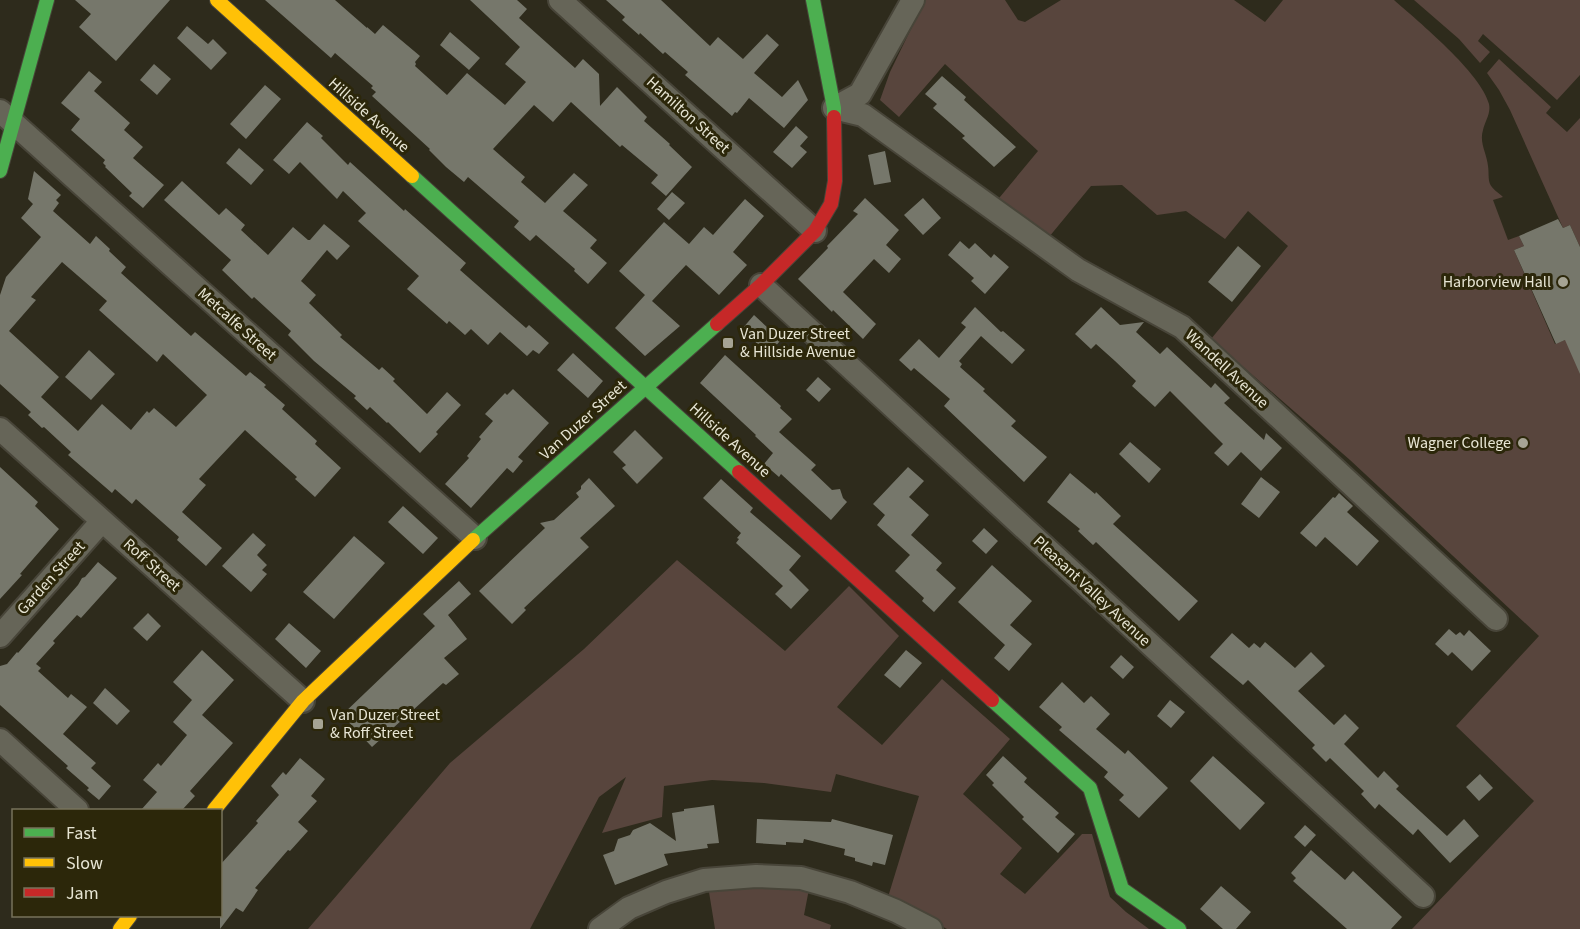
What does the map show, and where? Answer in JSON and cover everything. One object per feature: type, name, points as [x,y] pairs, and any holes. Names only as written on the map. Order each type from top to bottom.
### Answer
[{"type":"street","points":[[0,171],[7,117],[47,0]]},
{"type":"street","name":"Hillside Avenue","points":[[217,0],[1090,788],[1122,889],[1179,929]]},
{"type":"street","name":"Hamilton Street","points":[[560,0],[815,231]]},
{"type":"street","name":"Van Duzer Street","points":[[215,809],[303,701],[475,538],[761,285],[815,231],[831,204],[835,181],[834,108],[813,0]]},
{"type":"street","points":[[834,108],[860,94],[913,0]]},
{"type":"street","name":"Wandell Avenue","points":[[834,108],[863,115],[1077,270],[1182,327],[1496,619]]},
{"type":"street","name":"Metcalfe Street","points":[[7,117],[475,538]]},
{"type":"street","name":"Pleasant Valley Avenue","points":[[761,285],[1423,896]]},
{"type":"street","name":"Roff Street","points":[[0,429],[303,701]]},
{"type":"street","name":"Garden Street","points":[[0,636],[102,521]]},
{"type":"street","points":[[0,740],[76,809]]},
{"type":"street","points":[[600,929],[629,908],[666,892],[704,880],[756,876],[801,878],[850,892],[897,911],[931,929]]},
{"type":"shaded area","points":[[925,0],[1005,0],[1018,20],[1025,22],[1061,0],[1234,0],[1265,22],[1283,0],[1394,0],[1462,63],[1484,92],[1489,104],[1489,114],[1482,135],[1483,144],[1490,184],[1503,197],[1493,200],[1508,240],[1519,236],[1524,246],[1514,250],[1555,344],[1565,340],[1580,344],[1580,929],[1412,929],[1534,801],[1456,726],[1539,636],[1350,460],[1211,339],[1288,246],[1248,211],[1225,239],[1186,211],[1157,215],[1122,185],[1091,186],[1049,237],[995,203],[1038,151],[945,64],[899,117],[880,100],[890,72]]},
{"type":"shaded area","points":[[1414,0],[1580,0],[1580,75],[1557,100],[1483,34],[1478,41],[1490,52],[1480,63],[1459,39]]},
{"type":"shaded area","points":[[1499,59],[1551,107],[1546,113],[1567,132],[1580,118],[1580,247],[1570,225],[1563,228],[1510,110],[1487,73]]},
{"type":"shaded area","points":[[677,560],[785,651],[849,586],[899,636],[837,707],[882,745],[942,679],[1010,739],[963,794],[1022,848],[1000,874],[1025,894],[1082,834],[1092,834],[1110,897],[1149,929],[947,929],[888,897],[919,796],[836,774],[831,792],[764,783],[712,780],[664,786],[662,817],[602,833],[626,777],[599,797],[530,929],[308,929],[450,763],[584,649]]},
{"type":"shaded area","points":[[736,886],[809,889],[804,915],[831,925],[830,929],[715,929],[709,892]]},
{"type":"building","points":[[75,0],[170,0],[116,61],[79,27],[91,14]]},
{"type":"building","points":[[265,0],[335,0],[375,34],[383,25],[420,56],[415,66],[447,95],[467,73],[505,105],[526,82],[505,64],[520,47],[470,0],[517,0],[527,9],[519,18],[575,68],[583,59],[599,74],[600,106],[617,87],[647,117],[644,121],[692,167],[666,196],[651,183],[658,175],[622,145],[620,147],[571,102],[553,122],[534,105],[493,149],[525,177],[521,182],[545,203],[574,173],[588,185],[563,211],[597,240],[590,248],[607,263],[588,284],[574,271],[575,269],[536,235],[530,241],[514,227],[519,221],[468,177],[464,182],[446,167],[430,149],[372,96],[376,92],[371,88],[373,86],[335,53],[331,58]]},
{"type":"building","points":[[606,0],[661,0],[710,46],[718,37],[743,59],[767,34],[779,45],[754,73],[782,97],[798,80],[808,100],[784,128],[749,98],[732,116],[685,75],[688,72],[622,20],[625,17]]},
{"type":"building","points":[[187,26],[208,44],[213,39],[227,53],[211,70],[177,38]]},
{"type":"building","points":[[450,32],[480,58],[469,70],[440,45]]},
{"type":"building","points":[[154,64],[171,79],[157,95],[140,80]]},
{"type":"building","points":[[89,71],[102,82],[94,91],[130,123],[124,130],[143,147],[133,158],[164,185],[143,208],[129,196],[132,193],[105,167],[103,163],[105,160],[71,130],[80,119],[61,103]]},
{"type":"building","points":[[942,76],[966,97],[964,100],[1016,147],[994,167],[962,138],[965,136],[933,108],[937,104],[925,94]]},
{"type":"building","points":[[265,85],[281,99],[246,139],[230,124]]},
{"type":"building","points":[[307,122],[323,136],[321,138],[348,165],[350,162],[466,263],[460,270],[526,328],[529,325],[549,343],[539,354],[533,350],[527,356],[500,332],[488,345],[471,329],[465,335],[449,321],[447,324],[407,289],[419,276],[358,221],[366,213],[343,191],[337,199],[300,162],[289,174],[273,160]]},
{"type":"building","points":[[796,126],[808,137],[800,146],[807,152],[792,168],[773,152]]},
{"type":"building","points":[[239,148],[264,170],[251,185],[226,163]]},
{"type":"building","points":[[885,151],[891,182],[874,185],[868,155]]},
{"type":"building","points":[[34,171],[61,195],[56,200],[59,203],[53,211],[90,244],[96,236],[126,267],[121,273],[191,336],[195,332],[246,376],[250,372],[266,385],[264,387],[285,405],[282,409],[317,441],[315,444],[341,468],[315,497],[295,479],[297,477],[245,430],[199,479],[206,485],[182,512],[222,548],[206,566],[177,540],[179,537],[136,499],[132,504],[115,489],[112,493],[68,455],[71,452],[28,415],[31,412],[0,384],[0,295],[6,277],[41,237],[21,218],[33,204],[28,199]],"holes":[[[62,262],[107,301],[99,310],[157,362],[163,354],[207,395],[176,427],[154,408],[149,413],[147,411],[131,430],[102,404],[78,431],[41,397],[59,377],[9,331],[36,300],[31,297]]]},
{"type":"building","points":[[182,181],[219,215],[226,208],[245,225],[241,230],[268,255],[293,227],[310,240],[324,224],[350,246],[337,260],[327,250],[301,281],[316,295],[309,303],[342,335],[340,337],[379,370],[382,367],[427,414],[447,392],[461,405],[420,453],[370,407],[367,410],[354,398],[356,396],[314,361],[288,335],[291,331],[254,297],[252,299],[222,270],[231,260],[164,200]]},
{"type":"building","points":[[672,192],[685,203],[669,220],[657,209]]},
{"type":"building","points":[[865,198],[899,230],[886,245],[901,259],[889,273],[874,259],[843,292],[876,324],[863,339],[798,279],[858,214],[853,211]]},
{"type":"building","points":[[923,198],[941,218],[923,235],[904,215]]},
{"type":"building","points":[[745,199],[764,216],[733,252],[747,265],[719,295],[686,265],[652,301],[680,326],[645,356],[615,328],[645,295],[619,271],[664,222],[689,244],[704,227],[713,235]]},
{"type":"building","name":"Harborview Hall","points":[[1558,219],[1563,228],[1570,225],[1580,247],[1580,374],[1565,340],[1556,344],[1514,250],[1524,246],[1519,236]]},
{"type":"building","points":[[960,241],[969,249],[975,243],[991,258],[994,254],[1009,267],[985,294],[971,281],[974,278],[948,255]]},
{"type":"building","points":[[1238,246],[1261,266],[1232,302],[1208,282]]},
{"type":"building","points":[[975,307],[1001,332],[1003,331],[1025,350],[1012,364],[981,336],[959,361],[962,364],[960,367],[1016,421],[1011,426],[1047,457],[1024,482],[944,406],[950,399],[914,368],[911,371],[899,360],[919,339],[939,358],[966,327],[961,323]]},
{"type":"building","points":[[1101,307],[1120,325],[1144,322],[1136,332],[1160,354],[1167,347],[1211,388],[1215,383],[1230,398],[1224,403],[1264,440],[1266,433],[1282,448],[1261,471],[1241,452],[1228,466],[1214,453],[1223,444],[1170,391],[1155,407],[1132,386],[1136,381],[1115,361],[1096,344],[1091,349],[1075,334]]},
{"type":"building","points":[[754,315],[781,340],[768,354],[742,329]]},
{"type":"building","points":[[89,350],[115,374],[91,400],[65,377]]},
{"type":"building","points":[[573,353],[603,381],[588,398],[557,370]]},
{"type":"building","points":[[725,355],[781,406],[780,408],[792,419],[779,432],[816,465],[811,470],[832,490],[840,489],[847,502],[831,520],[781,474],[779,477],[764,464],[773,453],[700,383]]},
{"type":"building","points":[[818,377],[831,389],[819,402],[806,390]]},
{"type":"building","points":[[513,389],[549,423],[518,457],[523,461],[513,473],[507,468],[471,508],[445,484],[469,458],[467,456],[481,439],[479,437],[493,421],[485,414],[505,393],[507,395]]},
{"type":"building","points":[[635,430],[663,458],[637,484],[622,468],[626,465],[613,452]]},
{"type":"building","points":[[1130,442],[1161,469],[1149,483],[1119,454]]},
{"type":"building","points":[[0,467],[38,502],[35,506],[59,529],[0,599]]},
{"type":"building","points":[[908,467],[924,481],[909,497],[929,515],[911,535],[942,563],[936,570],[956,588],[934,612],[922,601],[924,598],[895,571],[910,555],[877,525],[885,515],[873,504]]},
{"type":"building","points":[[1070,473],[1095,494],[1096,492],[1121,516],[1113,524],[1198,601],[1179,621],[1096,542],[1093,545],[1078,531],[1080,529],[1047,502]]},
{"type":"building","points":[[1261,477],[1280,492],[1259,518],[1241,504]]},
{"type":"building","points":[[589,478],[615,506],[580,538],[589,547],[524,608],[526,610],[512,624],[479,591],[545,528],[540,523],[554,520],[579,497],[576,493]]},
{"type":"building","points":[[721,479],[753,508],[750,512],[801,556],[789,570],[809,590],[791,609],[775,594],[783,586],[736,543],[741,533],[703,498]]},
{"type":"building","points":[[1339,493],[1353,506],[1347,512],[1379,541],[1357,566],[1325,537],[1316,547],[1300,533]]},
{"type":"building","points":[[403,506],[438,538],[423,554],[388,522]]},
{"type":"building","points":[[984,528],[998,541],[986,554],[972,541]]},
{"type":"building","points":[[253,533],[266,545],[257,555],[267,565],[262,570],[267,574],[251,592],[222,566]]},
{"type":"building","points":[[354,536],[385,563],[334,619],[303,592]]},
{"type":"building","points":[[98,562],[117,578],[81,618],[77,615],[36,664],[41,668],[38,671],[68,698],[71,694],[87,707],[63,734],[96,763],[91,768],[111,786],[99,800],[66,768],[68,766],[0,705],[0,666],[7,664],[18,653]]},
{"type":"building","points":[[992,565],[1032,601],[1010,625],[1032,644],[1009,671],[994,658],[1005,645],[958,602]]},
{"type":"building","points":[[459,581],[471,594],[448,615],[467,639],[444,658],[459,674],[446,685],[443,683],[372,747],[342,715],[435,626],[423,614]]},
{"type":"building","points":[[148,613],[161,626],[147,641],[133,628]]},
{"type":"building","points":[[289,623],[321,651],[306,668],[275,639]]},
{"type":"building","points":[[1449,629],[1456,635],[1460,632],[1464,636],[1469,630],[1491,651],[1472,671],[1452,652],[1448,656],[1435,644]]},
{"type":"building","points":[[1232,633],[1249,648],[1254,643],[1260,648],[1265,642],[1295,668],[1311,652],[1325,666],[1298,691],[1334,725],[1345,714],[1359,728],[1344,744],[1378,778],[1384,771],[1399,786],[1396,789],[1447,836],[1464,819],[1479,836],[1450,863],[1418,829],[1413,835],[1379,804],[1375,809],[1361,794],[1364,791],[1330,758],[1326,762],[1312,748],[1315,745],[1248,680],[1243,685],[1210,657]]},
{"type":"building","points":[[202,650],[234,680],[202,715],[233,743],[190,791],[195,796],[183,809],[142,809],[157,792],[143,780],[158,763],[161,766],[187,735],[173,722],[192,700],[173,682]]},
{"type":"building","points":[[906,650],[922,663],[900,688],[884,675]]},
{"type":"building","points":[[1121,655],[1134,667],[1123,679],[1110,667]]},
{"type":"building","points":[[1062,682],[1084,703],[1091,696],[1110,714],[1096,729],[1125,754],[1128,750],[1168,788],[1139,818],[1119,800],[1124,795],[1104,777],[1108,772],[1059,730],[1062,727],[1039,707]]},
{"type":"building","points":[[105,688],[130,711],[117,725],[93,703]]},
{"type":"building","points":[[1170,700],[1185,712],[1171,728],[1157,716]]},
{"type":"building","points":[[1003,756],[1027,778],[1024,782],[1059,813],[1055,817],[1075,834],[1058,853],[1022,819],[1024,817],[992,785],[994,783],[986,775]]},
{"type":"building","points":[[1213,756],[1265,803],[1240,830],[1190,781]]},
{"type":"building","points":[[300,758],[325,779],[311,796],[317,801],[298,822],[308,831],[255,888],[258,890],[243,912],[236,908],[220,929],[222,863],[258,823],[256,821],[279,795],[271,786],[283,772],[286,775]]},
{"type":"building","points":[[1480,774],[1493,788],[1479,801],[1466,787]]},
{"type":"building","points":[[714,805],[719,843],[707,844],[708,848],[664,854],[668,865],[615,885],[603,855],[614,851],[618,839],[650,823],[676,841],[672,813]]},
{"type":"building","points":[[757,819],[831,822],[832,819],[893,835],[885,865],[873,862],[872,866],[844,855],[845,849],[804,839],[803,843],[786,842],[786,845],[756,843]]},
{"type":"building","points":[[1305,825],[1316,835],[1305,847],[1294,837]]},
{"type":"building","points":[[1311,850],[1345,880],[1353,871],[1402,917],[1391,929],[1347,929],[1293,881],[1296,878],[1291,873]]},
{"type":"building","points":[[1221,886],[1251,912],[1236,929],[1223,929],[1200,909]]},
{"type":"traffic: fast","points":[[0,171],[47,0]]},
{"type":"traffic: fast","points":[[813,0],[834,117]]},
{"type":"traffic: fast","points":[[412,176],[739,472]]},
{"type":"traffic: fast","points":[[473,540],[717,324]]},
{"type":"traffic: fast","points":[[992,700],[1090,788],[1122,889],[1179,929]]},
{"type":"traffic: slow","points":[[217,0],[412,176]]},
{"type":"traffic: slow","points":[[215,809],[303,701],[473,540]]},
{"type":"traffic: slow","points":[[120,929],[129,917]]},
{"type":"traffic: jam","points":[[717,324],[761,285],[815,231],[831,204],[835,181],[834,117]]},
{"type":"traffic: jam","points":[[739,472],[992,700]]},
{"type":"place","name":"Harborview Hall","points":[[1563,282]]},
{"type":"place","name":"Van Duzer Street & Hillside Avenue","points":[[728,343]]},
{"type":"place","name":"Wagner College","points":[[1523,443]]},
{"type":"place","name":"Van Duzer Street & Roff Street","points":[[318,724]]}]
